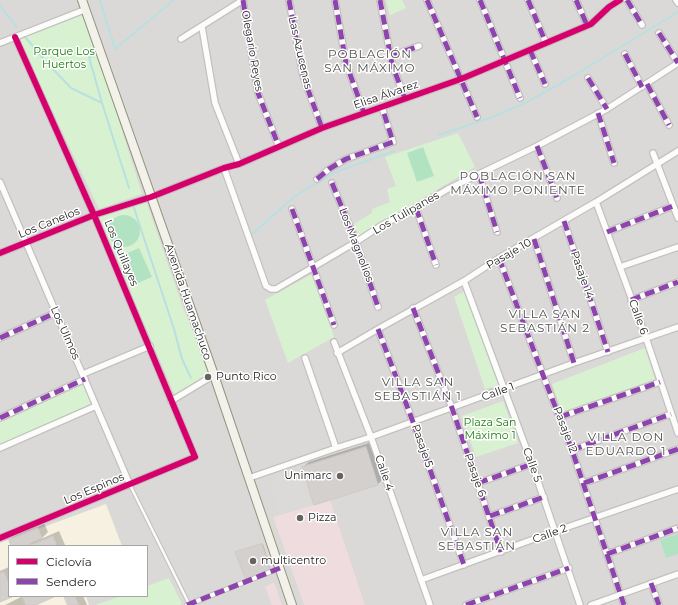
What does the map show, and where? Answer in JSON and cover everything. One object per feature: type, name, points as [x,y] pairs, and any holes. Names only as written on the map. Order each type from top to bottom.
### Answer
[{"type":"main road","name":"Avenida Huamachuco","points":[[82,0],[84,10],[214,375],[292,605]]},
{"type":"street","points":[[181,39],[243,0]]},
{"type":"street","name":"Olegario Reyes","points":[[243,0],[258,93],[279,147]]},
{"type":"street","name":"Las Azucenas","points":[[289,0],[303,76],[322,128]]},
{"type":"street","points":[[334,0],[346,63],[364,113]]},
{"type":"street","points":[[380,0],[392,64],[405,99]]},
{"type":"street","points":[[427,0],[477,117]]},
{"type":"street","points":[[480,0],[520,98]]},
{"type":"street","points":[[528,0],[546,43]]},
{"type":"street","points":[[576,0],[587,25]]},
{"type":"street","name":"Elisa Álvarez","points":[[151,197],[224,168],[239,164],[322,128],[461,79],[505,61],[591,24],[609,7],[620,0]]},
{"type":"street","points":[[627,0],[642,25]]},
{"type":"street","points":[[0,43],[84,10]]},
{"type":"street","points":[[202,27],[216,103],[239,164]]},
{"type":"street","points":[[659,33],[678,63]]},
{"type":"street","name":"Los Quillayes","points":[[15,37],[94,215],[150,346],[171,401],[195,457]]},
{"type":"street","points":[[390,56],[419,46]]},
{"type":"street","points":[[530,50],[545,84]]},
{"type":"street","points":[[625,54],[669,125]]},
{"type":"street","name":"Los Tulipanes","points":[[224,168],[266,286],[271,289],[276,289],[382,225],[416,208],[448,189],[537,146],[606,109],[678,63]]},
{"type":"street","points":[[588,78],[606,109]]},
{"type":"street","points":[[317,179],[329,169],[346,159],[393,142],[382,107]]},
{"type":"street","points":[[598,113],[614,163]]},
{"type":"street","points":[[537,146],[557,198]]},
{"type":"street","name":"Pasaje 10","points":[[337,353],[413,308],[464,281],[499,258],[596,202],[678,151]]},
{"type":"street","points":[[654,153],[678,218]]},
{"type":"street","points":[[479,174],[497,232]]},
{"type":"street","name":"Los Ulmos","points":[[0,182],[55,313],[130,484]]},
{"type":"street","name":"Los Magnolios","points":[[332,183],[356,242],[378,307]]},
{"type":"street","name":"Los Canelos","points":[[0,253],[94,215],[151,197]]},
{"type":"street","name":"Calle 6","points":[[596,202],[646,338],[678,433]]},
{"type":"street","points":[[607,232],[673,206]]},
{"type":"street","points":[[416,208],[436,265]]},
{"type":"street","points":[[292,209],[314,266],[334,325]]},
{"type":"street","name":"Pasaje 14","points":[[564,221],[608,352]]},
{"type":"street","points":[[534,239],[574,363]]},
{"type":"street","points":[[620,267],[678,247]]},
{"type":"street","name":"Pasaje 12","points":[[499,258],[584,483],[624,605]]},
{"type":"street","name":"Calle 5","points":[[464,281],[544,497],[569,568],[580,605]]},
{"type":"street","points":[[631,300],[678,282]]},
{"type":"street","name":"Pasaje 6","points":[[413,308],[452,408],[501,552]]},
{"type":"street","points":[[0,338],[55,313]]},
{"type":"street","name":"Calle 1","points":[[249,478],[371,437],[678,327]]},
{"type":"street","name":"Pasaje 5","points":[[378,329],[464,565]]},
{"type":"street","name":"Calle 4","points":[[334,342],[371,437],[430,605]]},
{"type":"street","points":[[0,418],[150,346]]},
{"type":"street","points":[[305,358],[336,448]]},
{"type":"street","points":[[171,401],[214,375]]},
{"type":"street","points":[[560,417],[660,382]]},
{"type":"street","points":[[0,448],[96,406]]},
{"type":"street","points":[[572,450],[672,414]]},
{"type":"street","points":[[584,483],[678,448]]},
{"type":"street","name":"Los Espinos","points":[[0,538],[195,457]]},
{"type":"street","points":[[478,483],[532,464]]},
{"type":"street","name":"Calle 2","points":[[421,580],[678,489]]},
{"type":"street","points":[[490,516],[544,497]]},
{"type":"street","points":[[607,554],[678,528]]},
{"type":"street","points":[[188,605],[280,568]]},
{"type":"street","points":[[466,605],[569,568]]},
{"type":"street","points":[[591,605],[678,574]]},
{"type":"street","points":[[651,583],[659,605]]},
{"type":"lane","points":[[130,484],[188,605]]},
{"type":"shaded area","points":[[0,0],[678,0],[678,605],[0,605]]},
{"type":"shaded area","points":[[298,471],[310,505],[330,500],[280,515],[269,481]]},
{"type":"shaded area","points":[[330,500],[365,605],[304,605],[273,517]]},
{"type":"shaded area","points":[[106,504],[122,545],[8,545],[8,597],[86,597],[89,605],[0,605],[0,543]]},
{"type":"shaded area","points":[[274,582],[282,605],[272,605],[265,587]]},
{"type":"green space","points":[[386,0],[402,0],[406,8],[390,15]]},
{"type":"green space","name":"Parque Los Huertos","points":[[85,13],[142,194],[99,209],[18,39]]},
{"type":"green space","points":[[458,133],[475,167],[359,236],[354,224],[372,213],[372,209],[390,202],[387,189],[396,186],[385,157]]},
{"type":"green space","points":[[423,147],[434,176],[417,182],[407,153]]},
{"type":"green space","points":[[146,201],[182,305],[211,375],[176,398],[98,216]]},
{"type":"green space","points":[[121,215],[127,215],[137,222],[140,231],[139,237],[133,244],[127,247],[121,247],[111,240],[108,234],[108,228],[115,218]]},
{"type":"green space","points":[[139,248],[152,277],[136,284],[123,255]]},
{"type":"green space","points":[[314,273],[334,337],[288,363],[265,300]]},
{"type":"green space","points":[[465,291],[498,385],[485,389],[454,297]]},
{"type":"green space","points":[[645,348],[655,380],[562,413],[552,384]]},
{"type":"green space","points":[[83,384],[91,404],[0,444],[0,422]]},
{"type":"green space","name":"Plaza San Máximo 1","points":[[503,401],[518,443],[476,457],[462,416]]},
{"type":"green space","points":[[678,534],[678,554],[666,558],[660,540]]},
{"type":"green space","points":[[169,578],[182,604],[96,605],[118,597],[148,597],[148,586]]},
{"type":"building","name":"Unimarc","points":[[366,447],[378,485],[314,505],[302,467]]},
{"type":"building","points":[[38,528],[42,538],[30,543],[31,545],[11,545],[9,540]]},
{"type":"building","points":[[53,536],[57,545],[31,545]]},
{"type":"building","name":"multicentro","points":[[262,544],[270,570],[246,580],[235,552]]},
{"type":"building","points":[[4,572],[8,582],[8,597],[12,597],[0,602],[0,573]]},
{"type":"building","points":[[22,597],[54,597],[36,605],[26,605]]},
{"type":"building","points":[[64,597],[75,597],[79,605],[68,605]]},
{"type":"waterway","points":[[100,0],[115,49],[174,0]]},
{"type":"waterway","points":[[0,6],[17,27]]},
{"type":"waterway","points":[[439,135],[490,118],[527,102],[565,81],[678,12]]},
{"type":"waterway","points":[[25,37],[71,88],[102,103]]},
{"type":"waterway","points":[[93,57],[89,57],[129,188]]},
{"type":"waterway","points":[[249,237],[295,196],[336,172],[394,151]]},
{"type":"waterway","points":[[133,205],[174,329],[182,359],[191,378]]},
{"type":"marked path","points":[[243,0],[258,93],[279,147]]},
{"type":"marked path","points":[[289,0],[303,76],[322,128]]},
{"type":"marked path","points":[[335,0],[346,63],[364,113]]},
{"type":"marked path","points":[[380,0],[392,64],[405,99]]},
{"type":"marked path","points":[[427,0],[477,117]]},
{"type":"marked path","points":[[480,0],[520,98]]},
{"type":"marked path","points":[[528,0],[546,43]]},
{"type":"marked path","points":[[576,0],[587,25]]},
{"type":"marked path","points":[[627,0],[642,25]]},
{"type":"marked path","points":[[659,33],[678,63]]},
{"type":"marked path","points":[[391,56],[419,46]]},
{"type":"marked path","points":[[530,50],[545,84]]},
{"type":"marked path","points":[[625,54],[642,87]]},
{"type":"marked path","points":[[588,78],[607,109]]},
{"type":"marked path","points":[[647,84],[669,125]]},
{"type":"marked path","points":[[317,179],[329,169],[346,159],[393,142],[382,107]]},
{"type":"marked path","points":[[598,113],[614,163]]},
{"type":"marked path","points":[[537,146],[557,198]]},
{"type":"marked path","points":[[479,174],[497,232]]},
{"type":"marked path","points":[[332,183],[356,242],[378,307]]},
{"type":"marked path","points":[[607,232],[673,206]]},
{"type":"marked path","points":[[416,208],[436,265]]},
{"type":"marked path","points":[[292,209],[334,325]]},
{"type":"marked path","points":[[564,221],[608,352]]},
{"type":"marked path","points":[[534,239],[574,363]]},
{"type":"marked path","points":[[499,258],[572,450],[624,605]]},
{"type":"marked path","points":[[631,300],[678,282]]},
{"type":"marked path","points":[[413,308],[452,408],[501,552]]},
{"type":"marked path","points":[[0,338],[55,313]]},
{"type":"marked path","points":[[378,329],[464,565]]},
{"type":"marked path","points":[[0,418],[85,379]]},
{"type":"marked path","points":[[560,417],[660,382]]},
{"type":"marked path","points":[[572,450],[671,414]]},
{"type":"marked path","points":[[584,483],[678,449]]},
{"type":"marked path","points":[[478,483],[532,464]]},
{"type":"marked path","points":[[490,516],[544,497]]},
{"type":"marked path","points":[[607,554],[678,528]]},
{"type":"marked path","points":[[187,605],[280,568]]},
{"type":"marked path","points":[[466,605],[569,568]]},
{"type":"marked path","points":[[651,583],[659,605]]},
{"type":"cycle path","points":[[0,253],[94,215],[151,197],[224,168],[239,164],[322,128],[461,79],[591,24],[609,7],[620,0]]},
{"type":"cycle path","points":[[0,538],[195,457],[94,215],[15,37]]},
{"type":"place","name":"Punto Rico","points":[[208,377]]},
{"type":"place","name":"Unimarc","points":[[340,476]]},
{"type":"place","name":"Pizza","points":[[300,518]]},
{"type":"place","name":"multicentro","points":[[253,561]]},
{"type":"district","name":"POBLACIÓN SAN MÁXIMO","points":[[370,61]]},
{"type":"district","name":"POBLACIÓN SAN MÁXIMO PONIENTE","points":[[518,183]]},
{"type":"district","name":"VILLA SAN SEBASTIÁN 2","points":[[545,321]]},
{"type":"district","name":"VILLA SAN SEBASTIÁN 1","points":[[418,389]]},
{"type":"district","name":"VILLA DON EDUARDO 1","points":[[626,444]]},
{"type":"district","name":"VILLA SAN SEBASTIÁN","points":[[477,539]]}]
